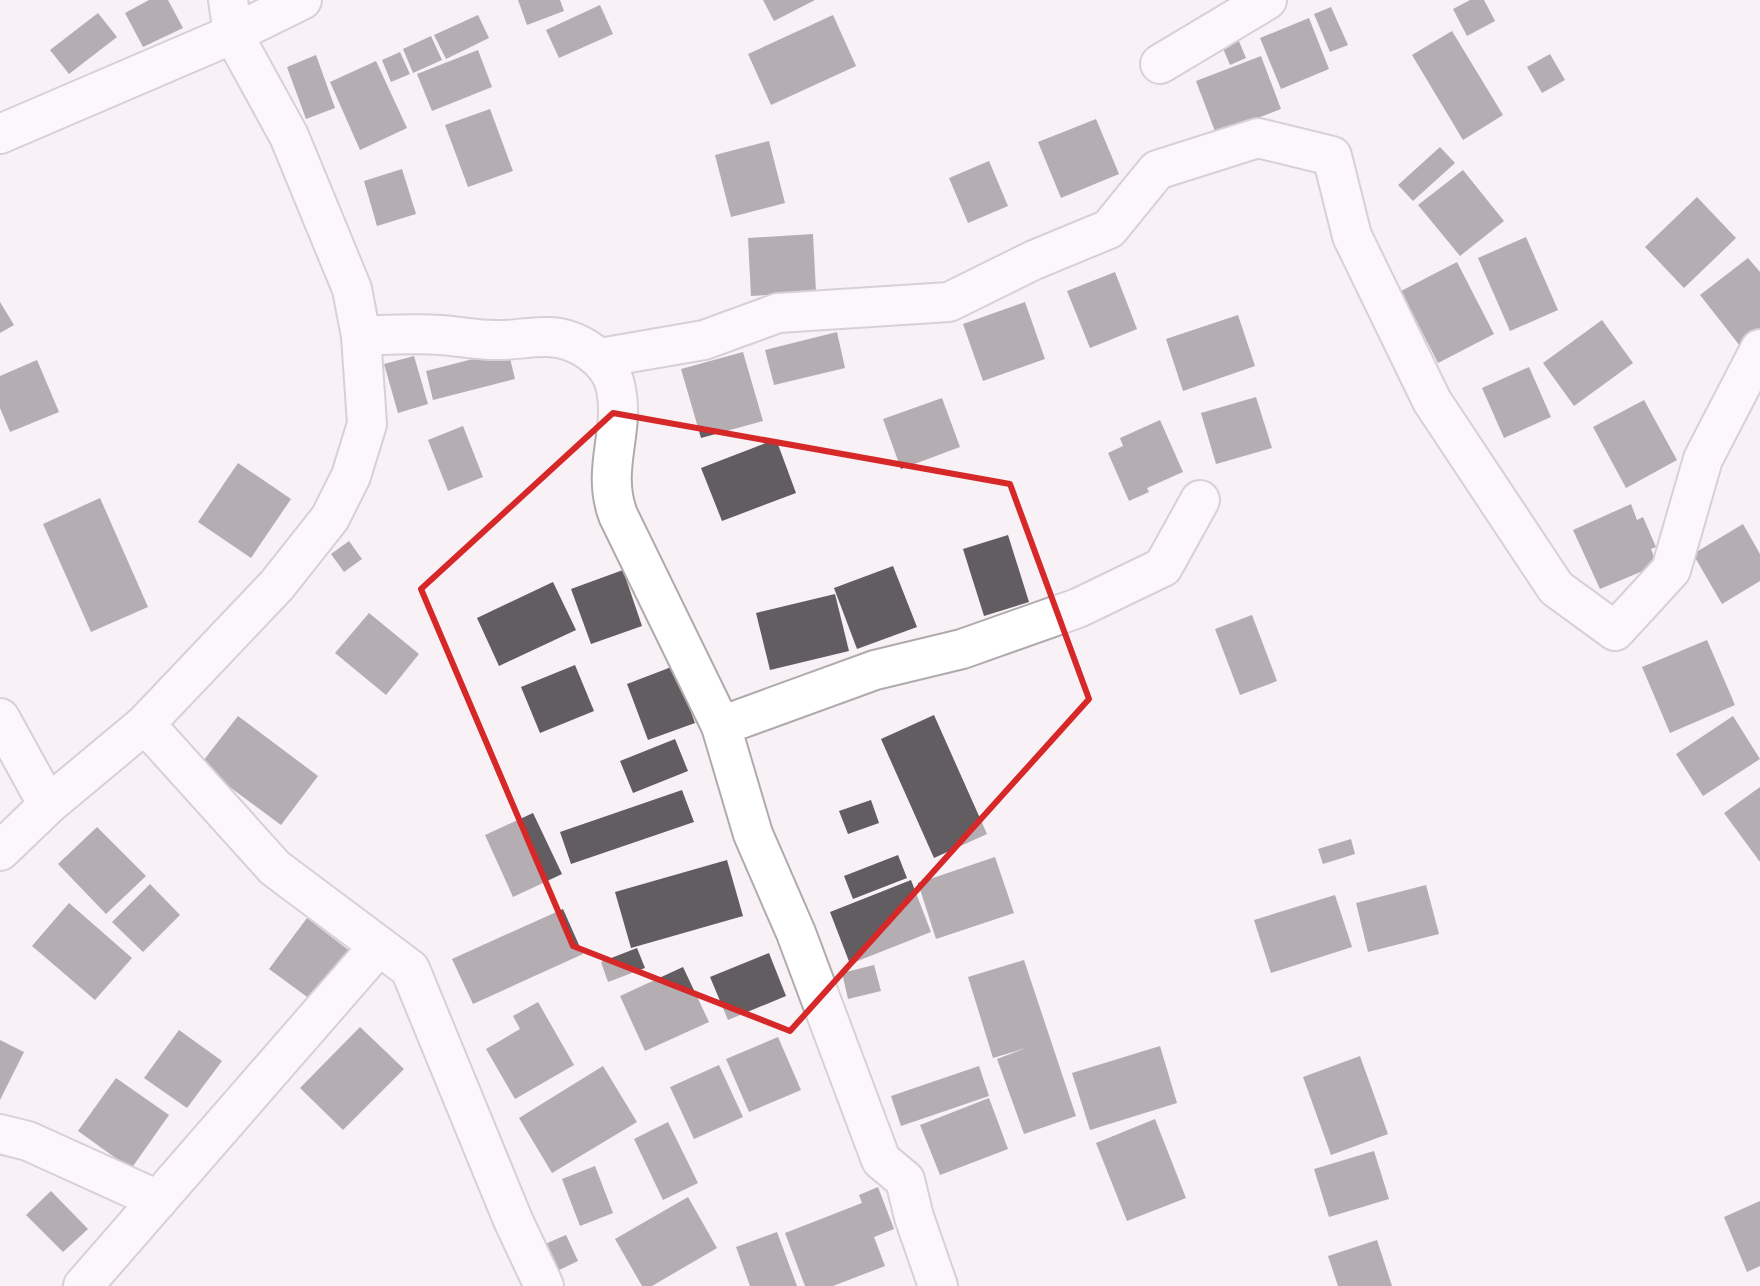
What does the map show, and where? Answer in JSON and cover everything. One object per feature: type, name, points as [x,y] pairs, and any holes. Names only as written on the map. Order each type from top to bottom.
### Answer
[{"type":"street","points":[[0,134],[230,17],[302,0]]},
{"type":"street","points":[[1160,64],[1267,0]]},
{"type":"street","points":[[0,851],[48,805],[145,724],[277,585],[330,518],[351,476],[367,424],[361,336],[352,289],[289,136],[230,17]]},
{"type":"street","points":[[600,358],[704,340],[778,313],[949,302],[1034,260],[1109,229],[1157,170],[1258,138],[1332,156],[1352,236],[1432,401],[1556,588],[1615,631],[1671,570],[1703,459],[1760,349]]},
{"type":"street","points":[[361,336],[438,335],[495,340],[552,336],[578,344],[600,358],[612,373],[617,391],[610,479],[612,499],[631,546],[721,726],[753,834],[796,933],[881,1160],[905,1180],[914,1217],[938,1286]]},
{"type":"street","points":[[721,726],[875,670],[962,649],[1078,608],[1163,567],[1200,500]]},
{"type":"street","points":[[0,718],[48,805]]},
{"type":"street","points":[[145,724],[275,868],[410,969],[513,1220],[544,1286]]},
{"type":"street","points":[[83,1286],[379,946]]},
{"type":"street","points":[[0,1134],[28,1141],[158,1200]]},
{"type":"highlighted area","points":[[613,413],[1010,484],[1089,699],[790,1031],[573,946],[421,589]]},
{"type":"building","points":[[149,0],[168,0],[183,28],[143,47],[125,13]]},
{"type":"building","points":[[518,0],[560,0],[564,11],[527,25]]},
{"type":"building","points":[[763,0],[815,0],[774,21]]},
{"type":"building","points":[[1470,0],[1484,0],[1495,21],[1467,36],[1453,9]]},
{"type":"building","points":[[600,5],[613,34],[559,58],[546,30]]},
{"type":"building","points":[[1331,7],[1348,45],[1330,52],[1314,14]]},
{"type":"building","points":[[98,13],[117,37],[69,74],[50,50]]},
{"type":"building","points":[[478,15],[489,38],[446,59],[434,35]]},
{"type":"building","points":[[833,15],[856,66],[771,105],[748,54]]},
{"type":"building","points":[[1309,18],[1329,69],[1281,89],[1260,38]]},
{"type":"building","points":[[1452,31],[1503,115],[1463,140],[1412,55]]},
{"type":"building","points":[[431,36],[442,60],[413,73],[403,49]]},
{"type":"building","points":[[1238,39],[1246,58],[1230,65],[1222,46]]},
{"type":"building","points":[[478,50],[492,87],[432,111],[417,74]]},
{"type":"building","points":[[400,52],[410,74],[391,82],[382,60]]},
{"type":"building","points":[[1550,54],[1565,80],[1542,93],[1527,67]]},
{"type":"building","points":[[316,55],[335,108],[306,119],[287,67]]},
{"type":"building","points":[[1261,56],[1281,109],[1216,134],[1196,81]]},
{"type":"building","points":[[376,61],[407,128],[360,150],[330,82]]},
{"type":"building","points":[[490,109],[513,171],[468,187],[445,125]]},
{"type":"building","points":[[1096,119],[1119,174],[1061,198],[1038,142]]},
{"type":"building","points":[[769,141],[785,203],[731,217],[715,155]]},
{"type":"building","points":[[1440,147],[1455,163],[1413,201],[1398,185]]},
{"type":"building","points":[[989,161],[1008,206],[968,223],[949,178]]},
{"type":"building","points":[[402,169],[416,214],[377,226],[364,181]]},
{"type":"building","points":[[1463,170],[1504,221],[1460,256],[1418,205]]},
{"type":"building","points":[[1697,197],[1736,238],[1684,288],[1645,247]]},
{"type":"building","points":[[813,234],[816,292],[751,296],[748,238]]},
{"type":"building","points":[[1526,237],[1558,310],[1510,331],[1478,258]]},
{"type":"building","points":[[1748,258],[1760,272],[1760,339],[1744,351],[1700,295]]},
{"type":"building","points":[[1457,262],[1494,334],[1438,363],[1401,291]]},
{"type":"building","points":[[1115,272],[1137,329],[1090,348],[1067,291]]},
{"type":"building","points":[[0,302],[14,325],[0,333]]},
{"type":"building","points":[[1025,302],[1045,359],[983,381],[963,324]]},
{"type":"building","points":[[1238,315],[1255,366],[1183,391],[1166,339]]},
{"type":"building","points":[[1602,320],[1633,363],[1574,406],[1543,363]]},
{"type":"building","points":[[837,332],[845,368],[774,385],[765,350]]},
{"type":"building","points":[[508,350],[515,379],[433,400],[426,371]]},
{"type":"building","points":[[743,352],[763,421],[701,438],[681,369]]},
{"type":"building","points":[[414,356],[428,404],[398,413],[384,364]]},
{"type":"building","points":[[37,360],[59,412],[10,432],[0,408],[0,376]]},
{"type":"building","points":[[1529,367],[1551,417],[1504,438],[1482,388]]},
{"type":"building","points":[[1256,397],[1272,448],[1216,464],[1201,413]]},
{"type":"building","points":[[942,398],[960,447],[901,469],[883,419]]},
{"type":"building","points":[[1644,400],[1677,460],[1626,488],[1593,427]]},
{"type":"building","points":[[1160,420],[1183,472],[1147,488],[1149,492],[1129,501],[1108,453],[1123,446],[1120,438]]},
{"type":"building","points":[[463,426],[483,477],[448,491],[428,440]]},
{"type":"building","points":[[776,439],[796,493],[722,521],[701,468]]},
{"type":"building","points":[[238,463],[291,499],[251,558],[198,522]]},
{"type":"building","points":[[100,498],[148,607],[91,632],[43,524]]},
{"type":"building","points":[[1631,504],[1637,520],[1643,517],[1656,547],[1651,549],[1657,565],[1600,589],[1573,530]]},
{"type":"building","points":[[1743,524],[1760,554],[1760,581],[1722,604],[1693,554]]},
{"type":"building","points":[[1008,535],[1029,602],[984,616],[963,549]]},
{"type":"building","points":[[349,541],[362,559],[344,572],[331,554]]},
{"type":"building","points":[[893,566],[917,627],[857,649],[834,588]]},
{"type":"building","points":[[623,570],[642,626],[591,644],[571,589]]},
{"type":"building","points":[[553,582],[576,630],[499,666],[477,618]]},
{"type":"building","points":[[835,594],[849,651],[770,670],[756,613]]},
{"type":"building","points":[[369,613],[419,654],[386,695],[335,653]]},
{"type":"building","points":[[1252,615],[1277,681],[1240,695],[1215,629]]},
{"type":"building","points":[[1707,640],[1735,705],[1670,733],[1642,667]]},
{"type":"building","points":[[575,665],[594,711],[540,733],[521,687]]},
{"type":"building","points":[[674,666],[695,723],[648,740],[627,684]]},
{"type":"building","points":[[934,715],[987,834],[934,858],[881,739]]},
{"type":"building","points":[[238,716],[318,776],[281,825],[200,765]]},
{"type":"building","points":[[1733,716],[1760,759],[1703,796],[1676,754]]},
{"type":"building","points":[[675,739],[688,771],[633,793],[620,761]]},
{"type":"building","points":[[1760,787],[1760,862],[1724,813]]},
{"type":"building","points":[[682,790],[694,822],[571,864],[560,832]]},
{"type":"building","points":[[871,800],[879,823],[848,834],[839,811]]},
{"type":"building","points":[[533,813],[562,874],[513,897],[485,835]]},
{"type":"building","points":[[97,827],[146,876],[106,914],[58,864]]},
{"type":"building","points":[[1351,839],[1355,854],[1323,864],[1318,849]]},
{"type":"building","points":[[898,855],[907,878],[853,899],[844,876]]},
{"type":"building","points":[[995,857],[1014,913],[936,939],[918,883]]},
{"type":"building","points":[[727,860],[743,916],[631,948],[615,892]]},
{"type":"building","points":[[911,880],[931,932],[850,964],[830,912]]},
{"type":"building","points":[[150,884],[180,915],[143,952],[112,922]]},
{"type":"building","points":[[1426,885],[1439,934],[1368,952],[1356,903]]},
{"type":"building","points":[[1335,895],[1352,947],[1271,973],[1254,920]]},
{"type":"building","points":[[69,903],[132,958],[95,1000],[32,946]]},
{"type":"building","points":[[563,909],[583,954],[473,1004],[452,959]]},
{"type":"building","points":[[307,918],[351,952],[314,1002],[269,969]]},
{"type":"building","points":[[637,948],[645,968],[608,982],[601,962]]},
{"type":"building","points":[[769,953],[786,996],[728,1020],[710,977]]},
{"type":"building","points":[[1024,960],[1076,1116],[1024,1134],[997,1059],[1026,1048],[993,1058],[968,977]]},
{"type":"building","points":[[874,965],[881,991],[848,999],[842,973]]},
{"type":"building","points":[[683,967],[709,1022],[645,1051],[620,996]]},
{"type":"building","points":[[538,1002],[574,1065],[515,1099],[486,1049],[520,1029],[513,1016]]},
{"type":"building","points":[[360,1027],[404,1069],[343,1130],[300,1088]]},
{"type":"building","points":[[179,1030],[222,1061],[187,1108],[144,1078]]},
{"type":"building","points":[[778,1037],[801,1090],[749,1112],[726,1059]]},
{"type":"building","points":[[0,1040],[24,1052],[0,1100]]},
{"type":"building","points":[[1160,1046],[1177,1103],[1090,1130],[1072,1073]]},
{"type":"building","points":[[1360,1056],[1388,1134],[1331,1155],[1303,1077]]},
{"type":"building","points":[[719,1065],[743,1117],[694,1139],[670,1087]]},
{"type":"building","points":[[603,1066],[637,1122],[552,1173],[519,1118]]},
{"type":"building","points":[[979,1066],[989,1096],[901,1126],[891,1096]]},
{"type":"building","points":[[116,1078],[169,1115],[131,1169],[78,1131]]},
{"type":"building","points":[[989,1098],[1008,1149],[940,1175],[920,1125]]},
{"type":"building","points":[[1155,1119],[1186,1198],[1127,1221],[1096,1143]]},
{"type":"building","points":[[668,1122],[698,1183],[663,1200],[634,1139]]},
{"type":"building","points":[[1374,1151],[1389,1199],[1329,1217],[1314,1169]]},
{"type":"building","points":[[595,1166],[613,1213],[580,1226],[562,1179]]},
{"type":"building","points":[[878,1187],[894,1229],[874,1237],[885,1266],[833,1286],[805,1286],[785,1233],[862,1203],[859,1195]]},
{"type":"building","points":[[51,1191],[88,1229],[63,1252],[26,1215]]},
{"type":"building","points":[[688,1197],[717,1248],[652,1286],[642,1286],[615,1239]]},
{"type":"building","points":[[1760,1201],[1760,1266],[1747,1272],[1724,1217]]},
{"type":"building","points":[[777,1232],[797,1286],[750,1286],[736,1247]]},
{"type":"building","points":[[566,1235],[578,1261],[557,1271],[545,1244]]},
{"type":"building","points":[[1377,1240],[1392,1286],[1338,1286],[1328,1256]]}]
